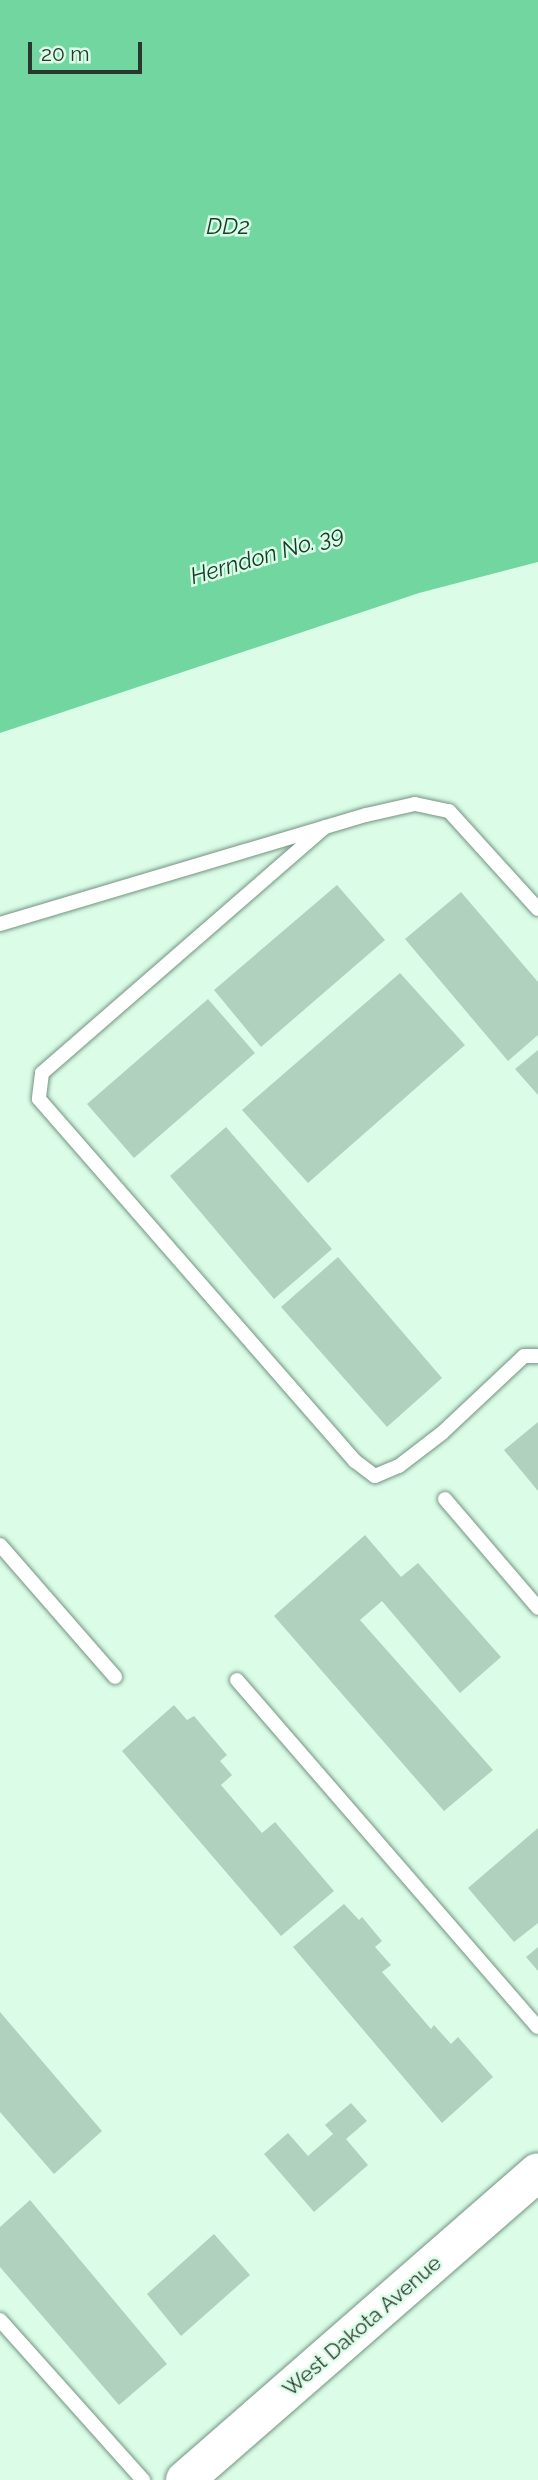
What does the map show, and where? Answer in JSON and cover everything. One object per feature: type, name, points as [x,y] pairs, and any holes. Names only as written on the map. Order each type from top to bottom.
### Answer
[{"type":"street","name":"West Dakota Avenue","points":[[185,2480],[538,2172]]},
{"type":"lane","points":[[0,923],[325,827],[415,804],[449,811],[538,909]]},
{"type":"lane","points":[[325,827],[42,1073],[39,1099],[355,1461],[375,1476],[399,1466],[442,1433],[524,1356],[538,1356]]},
{"type":"lane","points":[[445,1499],[538,1608]]},
{"type":"lane","points":[[0,1545],[115,1676]]},
{"type":"lane","points":[[237,1680],[538,2027]]},
{"type":"lane","points":[[0,2320],[143,2480]]},
{"type":"water","name":"DD2","points":[[0,0],[538,0],[538,562],[419,593],[0,733]]},
{"type":"building","points":[[337,885],[385,940],[261,1047],[214,990]]},
{"type":"building","points":[[461,892],[538,982],[538,1035],[508,1061],[405,939]]},
{"type":"building","points":[[400,973],[465,1045],[308,1183],[242,1110]]},
{"type":"building","points":[[208,999],[255,1053],[134,1158],[87,1104]]},
{"type":"building","points":[[538,1050],[538,1095],[515,1069]]},
{"type":"building","points":[[226,1127],[332,1249],[274,1299],[170,1176]]},
{"type":"building","points":[[338,1257],[442,1378],[387,1427],[281,1307]]},
{"type":"building","points":[[538,1422],[538,1491],[504,1450]]},
{"type":"building","points":[[365,1535],[401,1577],[418,1563],[501,1657],[460,1693],[382,1601],[360,1620],[493,1770],[444,1811],[274,1616]]},
{"type":"building","points":[[174,1705],[187,1720],[194,1716],[227,1755],[220,1761],[232,1775],[221,1785],[262,1833],[275,1822],[334,1891],[281,1936],[122,1751]]},
{"type":"building","points":[[538,1828],[538,1923],[514,1942],[468,1888]]},
{"type":"building","points":[[344,1904],[359,1920],[362,1917],[382,1941],[375,1947],[391,1965],[382,1972],[431,2029],[434,2025],[451,2044],[458,2037],[493,2077],[442,2123],[293,1947]]},
{"type":"building","points":[[538,1947],[538,1971],[526,1957]]},
{"type":"building","points":[[0,2012],[102,2131],[54,2174],[0,2112]]},
{"type":"building","points":[[351,2103],[367,2121],[346,2139],[368,2165],[314,2212],[264,2154],[288,2133],[308,2156],[333,2134],[325,2125]]},
{"type":"building","points":[[30,2200],[167,2364],[119,2405],[0,2267],[0,2227]]},
{"type":"building","points":[[214,2234],[250,2275],[181,2336],[147,2294]]},
{"type":"water label","name":"Herndon No. 39","points":[[267,555]]}]
